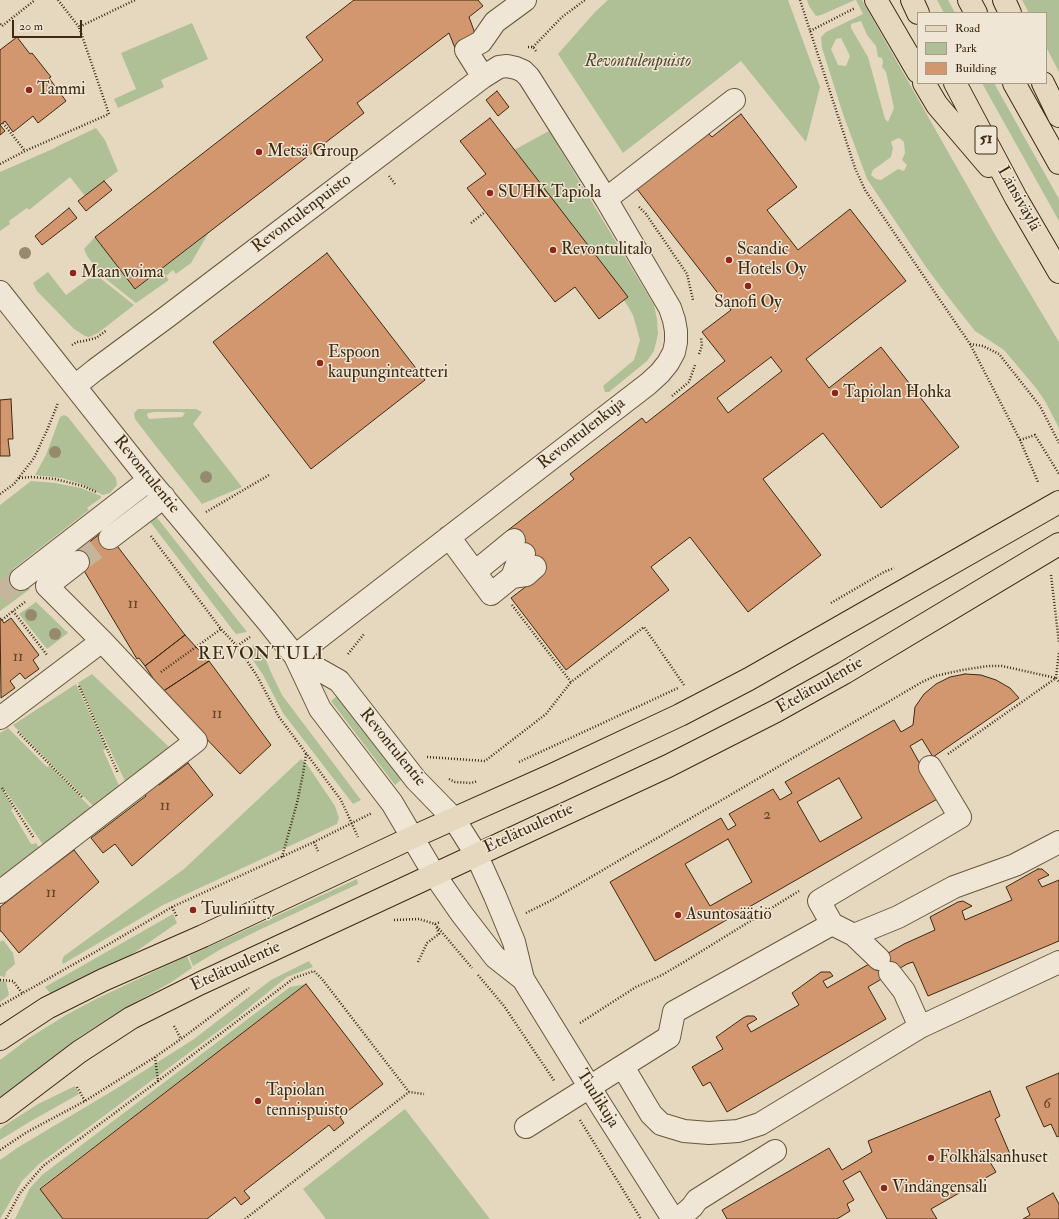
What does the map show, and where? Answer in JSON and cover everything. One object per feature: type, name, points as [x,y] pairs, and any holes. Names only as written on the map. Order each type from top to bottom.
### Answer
[{"type":"main road","points":[[912,0],[918,12]]},
{"type":"main road","points":[[969,0],[975,12]]},
{"type":"main road","points":[[1004,0],[1010,12]]},
{"type":"main road","points":[[867,3],[917,71]]},
{"type":"main road","points":[[925,84],[937,105],[1016,198]]},
{"type":"main road","name":"Länsiväylä","points":[[956,84],[1016,198],[1059,272]]},
{"type":"main road","points":[[1015,84],[1059,163]]},
{"type":"main road","points":[[1043,84],[1059,116]]},
{"type":"main road","points":[[0,1039],[47,1008],[103,980],[203,936],[413,837],[680,715],[749,679],[1059,502]]},
{"type":"main road","name":"Etelätuulentie","points":[[0,1112],[79,1052],[131,1018],[201,983],[668,766],[776,711],[844,673],[1059,544]]},
{"type":"street","points":[[483,77],[466,50],[481,42],[495,22],[525,0]]},
{"type":"street","name":"Revontulenpuisto","points":[[67,392],[483,77],[499,67],[508,66],[516,68],[523,71],[532,80],[570,143]]},
{"type":"street","points":[[613,193],[734,100]]},
{"type":"street","name":"Revontulenkuja","points":[[295,656],[648,384],[660,373],[674,352],[676,332],[670,308],[613,193],[570,143]]},
{"type":"street","name":"Revontulentie","points":[[0,292],[67,392],[164,497],[295,656],[320,709],[392,803],[434,874]]},
{"type":"street","points":[[21,579],[149,480]]},
{"type":"street","points":[[110,538],[164,497]]},
{"type":"street","points":[[449,537],[491,594],[506,583],[526,575],[524,554],[475,572]]},
{"type":"street","points":[[0,892],[196,741],[102,641],[47,586],[78,562]]},
{"type":"street","points":[[1,717],[102,641]]},
{"type":"street","name":"Revontulentie","points":[[295,656],[339,681],[416,780],[454,819],[476,854]]},
{"type":"street","points":[[920,1027],[904,991],[885,966],[854,935],[832,924],[819,901],[960,817],[930,767]]},
{"type":"street","points":[[854,935],[898,917],[954,887],[1015,865],[1059,842]]},
{"type":"street","name":"Tuulikuja","points":[[476,854],[514,942],[523,979],[589,1087],[673,1219]]},
{"type":"street","name":"Tuulikuja","points":[[434,874],[461,913],[495,957],[523,979]]},
{"type":"street","points":[[526,1127],[669,1037],[674,1012],[832,924]]},
{"type":"street","points":[[623,1067],[650,1114],[661,1124],[684,1132],[709,1133],[738,1131],[760,1124],[920,1027],[1059,962]]},
{"type":"street","points":[[678,1219],[692,1207],[697,1200],[775,1151]]},
{"type":"path","points":[[1,26],[35,0]]},
{"type":"path","points":[[0,164],[25,151],[109,114],[79,27],[58,0]]},
{"type":"path","points":[[79,27],[135,0]]},
{"type":"path","points":[[540,56],[533,47],[562,17],[585,0]]},
{"type":"path","points":[[800,0],[855,168],[865,190],[970,344],[1020,440],[1038,482]]},
{"type":"path","points":[[810,31],[867,3]]},
{"type":"path","points":[[3,123],[25,151]]},
{"type":"path","points":[[388,175],[394,184]]},
{"type":"path","points":[[613,193],[636,205],[646,214],[687,274],[694,304]]},
{"type":"path","points":[[471,223],[485,212]]},
{"type":"path","points":[[671,397],[689,382],[702,346],[700,332]]},
{"type":"path","points":[[970,344],[983,346],[999,354],[1040,406],[1059,443]]},
{"type":"path","points":[[64,405],[67,392]]},
{"type":"path","points":[[0,494],[14,484],[34,458],[67,392]]},
{"type":"path","points":[[1020,440],[1035,435],[1059,474]]},
{"type":"path","points":[[200,515],[269,475]]},
{"type":"path","points":[[18,478],[43,478],[77,484],[97,492],[116,506]]},
{"type":"path","points":[[137,517],[221,629],[237,646],[257,676],[279,717],[341,800],[368,859]]},
{"type":"path","points":[[824,607],[884,572],[899,566]]},
{"type":"path","points":[[1051,568],[1059,643]]},
{"type":"path","points":[[506,583],[571,682]]},
{"type":"path","points":[[2,620],[47,586]]},
{"type":"path","points":[[13,612],[47,655]]},
{"type":"path","points":[[424,756],[485,761],[546,714],[571,682],[644,627],[684,685]]},
{"type":"path","points":[[143,684],[221,629]]},
{"type":"path","points":[[348,654],[364,633]]},
{"type":"path","points":[[930,767],[1056,678],[1059,650]]},
{"type":"path","points":[[70,666],[127,793]]},
{"type":"path","points":[[525,914],[566,892],[922,682],[935,676],[988,666],[1002,666],[1056,678],[1059,682]]},
{"type":"path","points":[[512,765],[691,682]]},
{"type":"path","points":[[1,717],[100,815]]},
{"type":"path","points":[[282,857],[297,803],[306,753]]},
{"type":"path","points":[[423,787],[442,775],[455,782],[471,783],[484,779]]},
{"type":"path","points":[[2,788],[47,857]]},
{"type":"path","points":[[0,1006],[172,907],[314,842],[392,803]]},
{"type":"path","points":[[314,842],[318,851]]},
{"type":"path","points":[[580,1023],[636,988],[684,962],[802,889]]},
{"type":"path","points":[[385,897],[396,920]]},
{"type":"path","points":[[172,907],[177,917]]},
{"type":"path","points":[[435,924],[461,913]]},
{"type":"path","points":[[390,921],[419,919],[435,924],[504,1006],[568,1100],[640,1219]]},
{"type":"path","points":[[418,962],[427,943],[439,934],[435,924]]},
{"type":"path","points":[[6,1219],[20,1194],[42,1166],[158,1082],[294,978],[314,972],[322,979],[409,1092],[424,1094]]},
{"type":"path","points":[[0,980],[13,981],[22,993]]},
{"type":"path","points":[[0,1150],[27,1132],[85,1100],[155,1057],[250,987]]},
{"type":"path","points":[[174,1026],[181,1039]]},
{"type":"path","points":[[155,1057],[158,1082]]},
{"type":"path","points":[[77,1087],[85,1100]]},
{"type":"path","points":[[246,1219],[409,1092]]},
{"type":"green space","name":"Revontulenpuisto","points":[[608,0],[788,0],[820,87],[806,142],[741,61],[623,153],[558,54],[595,12]]},
{"type":"green space","points":[[807,0],[855,0],[816,16]]},
{"type":"green space","points":[[856,0],[862,0],[994,233],[1059,342],[1059,428],[1045,401],[1036,388],[1004,350],[975,331],[949,298],[926,267],[867,179],[843,114],[822,48],[821,37],[826,32],[863,14]],"holes":[[[861,21],[867,35],[876,46],[878,57],[882,58],[882,67],[886,72],[894,108],[888,122],[885,119],[868,57],[851,28],[851,24]],[[841,38],[850,56],[846,66],[838,65],[831,49],[836,39]],[[899,138],[904,142],[905,153],[902,160],[907,165],[904,171],[898,169],[881,180],[876,179],[871,175],[873,170],[891,157],[893,148],[891,142]]]},
{"type":"green space","points":[[937,0],[948,0],[954,12],[943,12]]},
{"type":"green space","points":[[1022,0],[1059,0],[1059,72],[1047,49],[1047,12],[1028,12]]},
{"type":"green space","points":[[192,23],[208,59],[161,80],[164,87],[118,108],[114,99],[136,89],[121,53]]},
{"type":"green space","points":[[983,84],[995,84],[1059,199],[1059,221]]},
{"type":"green space","points":[[96,128],[105,140],[118,171],[85,196],[70,177],[29,210],[27,208],[9,221],[10,224],[0,231],[0,172]]},
{"type":"green space","points":[[549,131],[654,305],[658,334],[654,351],[647,361],[609,392],[605,392],[603,386],[634,360],[640,340],[633,315],[624,300],[514,150]]},
{"type":"green space","points":[[209,232],[191,263],[176,274],[173,270],[166,276],[169,280],[136,303],[97,272],[97,269],[87,256],[84,249],[95,237],[136,289]]},
{"type":"green space","points":[[48,272],[66,295],[95,274],[134,305],[98,333],[89,337],[85,336],[74,329],[37,291],[33,283]]},
{"type":"green space","points":[[138,409],[196,409],[202,412],[193,424],[242,487],[202,504],[135,419],[134,413]],"holes":[[[155,412],[185,413],[182,417],[149,419],[147,415],[148,413]]]},
{"type":"green space","points":[[64,415],[68,417],[116,478],[117,485],[110,493],[103,495],[82,484],[62,478],[35,475],[46,455],[60,417]]},
{"type":"green space","points":[[31,481],[55,483],[81,488],[101,496],[101,498],[87,508],[89,510],[13,569],[30,589],[0,611],[0,505]]},
{"type":"green space","points":[[155,515],[247,632],[236,634],[232,629],[148,519]]},
{"type":"green space","points":[[36,602],[68,633],[47,649],[19,614]]},
{"type":"green space","points":[[254,644],[258,647],[267,662],[282,695],[361,800],[353,804],[283,713],[263,675],[251,657],[249,651]]},
{"type":"green space","points":[[92,674],[169,747],[126,783],[78,683]]},
{"type":"green space","points":[[76,684],[106,749],[103,750],[120,788],[94,807],[13,725]]},
{"type":"green space","points":[[338,695],[402,779],[395,785],[331,701]]},
{"type":"green space","points":[[8,728],[47,767],[50,766],[92,809],[44,846],[5,790],[3,791],[13,808],[11,810],[31,844],[36,843],[40,849],[0,877],[0,733]]},
{"type":"green space","points":[[301,759],[306,763],[335,806],[339,818],[337,824],[163,905],[63,964],[62,961],[64,956],[184,869]]},
{"type":"green space","points":[[357,879],[358,884],[257,931],[221,949],[193,966],[189,956]]},
{"type":"green space","points":[[173,914],[177,923],[128,957],[51,994],[45,987]]},
{"type":"green space","points":[[3,940],[13,953],[15,964],[6,972],[5,977],[0,976],[0,942]]},
{"type":"green space","points":[[187,956],[192,968],[170,983],[82,1035],[0,1097],[0,1060],[29,1038],[66,1015],[96,999]]},
{"type":"green space","points":[[309,961],[313,967],[287,977],[236,1018],[39,1164],[22,1181],[0,1219],[0,1160],[194,1039],[271,980]]},
{"type":"green space","points":[[0,981],[6,982],[9,995],[0,1002]]},
{"type":"green space","points":[[306,984],[40,1188],[63,1219],[15,1219],[30,1188],[42,1175],[290,987]]},
{"type":"green space","points":[[75,1086],[79,1094],[0,1140],[0,1129],[38,1104]]},
{"type":"green space","points":[[405,1109],[490,1219],[326,1219],[303,1189]]},
{"type":"building","name":"Metsä Group","points":[[354,0],[478,0],[483,6],[469,17],[477,39],[455,48],[449,33],[357,103],[364,113],[135,289],[95,237],[323,60],[306,37]]},
{"type":"building","name":"Tammi","points":[[17,37],[51,77],[49,78],[66,101],[38,123],[33,116],[13,132],[5,121],[0,125],[0,50]]},
{"type":"building","points":[[497,91],[509,107],[498,116],[486,100]]},
{"type":"building","name":"Tapiolan Hohka","points":[[741,114],[797,187],[767,210],[798,250],[850,209],[906,281],[806,359],[829,388],[881,347],[959,447],[881,508],[823,433],[763,479],[821,555],[748,612],[690,537],[651,567],[669,590],[566,670],[511,598],[541,575],[507,531],[574,479],[570,474],[642,418],[646,423],[725,361],[702,332],[731,310],[637,189],[708,133],[712,137]],"holes":[[[771,357],[782,371],[728,413],[717,398]]]},
{"type":"building","name":"Revontulitalo","points":[[490,118],[628,297],[599,319],[575,287],[555,302],[467,188],[486,174],[460,141]]},
{"type":"building","points":[[0,125],[5,131],[0,135]]},
{"type":"building","points":[[104,181],[112,190],[86,211],[78,201]]},
{"type":"building","points":[[69,208],[77,218],[42,245],[35,236]]},
{"type":"building","name":"Espoon kaupunginteatteri","points":[[327,253],[425,380],[311,469],[213,342]]},
{"type":"building","points":[[11,399],[13,439],[8,439],[10,456],[0,456],[0,400]]},
{"type":"building","points":[[105,530],[185,635],[145,666],[139,658],[137,659],[74,554]]},
{"type":"building","points":[[0,618],[4,623],[11,618],[39,655],[33,660],[39,669],[25,679],[20,673],[10,681],[15,688],[1,698]]},
{"type":"building","points":[[185,635],[209,661],[162,692],[145,666]]},
{"type":"building","points":[[209,661],[271,745],[240,774],[162,692]]},
{"type":"building","points":[[965,674],[981,675],[996,680],[1010,688],[1019,698],[933,757],[922,739],[910,746],[939,798],[655,961],[610,882],[721,818],[728,830],[736,825],[729,814],[773,789],[780,800],[792,793],[785,782],[894,720],[901,732],[913,725],[915,707],[924,694],[936,684],[950,677]],"holes":[[[839,778],[862,818],[820,842],[797,802]],[[728,839],[752,882],[710,906],[685,864]]]},
{"type":"building","points":[[188,763],[213,795],[132,866],[115,844],[103,853],[91,838],[146,796],[145,794]]},
{"type":"building","points":[[74,850],[99,882],[19,953],[0,931],[0,907],[32,882],[31,881]]},
{"type":"building","points":[[1038,869],[1042,869],[1049,875],[1038,880],[1042,887],[1059,880],[1059,941],[928,996],[913,962],[907,964],[868,987],[886,1019],[727,1112],[710,1082],[703,1086],[692,1067],[723,1049],[716,1037],[743,1018],[747,1016],[754,1016],[757,1019],[747,1025],[751,1032],[799,1005],[792,993],[821,972],[830,972],[833,976],[823,981],[827,988],[904,944],[935,930],[930,917],[958,902],[963,901],[972,906],[962,911],[965,920],[1012,900],[1006,887]]},
{"type":"building","name":"Tapiolan tennispuisto","points":[[306,984],[383,1084],[340,1117],[344,1123],[334,1131],[329,1125],[244,1191],[250,1198],[241,1205],[235,1197],[207,1219],[63,1219],[40,1189]]},
{"type":"building","points":[[1059,1073],[1059,1136],[1057,1137],[1051,1124],[1044,1127],[1026,1087]]},
{"type":"building","name":"Folkhälsanhuset","points":[[990,1091],[1000,1116],[995,1119],[1010,1154],[990,1162],[996,1172],[931,1209],[937,1219],[887,1219],[860,1171],[843,1181],[854,1200],[847,1204],[850,1211],[837,1219],[727,1219],[722,1210],[829,1148],[842,1170],[872,1152],[868,1141]]},
{"type":"building","points":[[1053,1193],[1059,1204],[1059,1219],[1023,1219],[1030,1215],[1027,1208]]},
{"type":"tunnel","points":[[78,562],[110,538]]},
{"type":"tunnel","points":[[0,594],[21,579]]},
{"type":"place","name":"Tammi","points":[[29,90]]},
{"type":"place","name":"Metsä Group","points":[[259,152]]},
{"type":"place","name":"SUHK Tapiola","points":[[490,193]]},
{"type":"place","name":"Revontulitalo","points":[[553,250]]},
{"type":"place","name":"Scandic Hotels Oy","points":[[729,260]]},
{"type":"place","name":"Maan voima","points":[[73,273]]},
{"type":"place","name":"Sanofi Oy","points":[[748,286]]},
{"type":"place","name":"Espoon kaupunginteatteri","points":[[320,363]]},
{"type":"place","name":"Tapiolan Hohka","points":[[835,393]]},
{"type":"place","name":"Tuuliniitty","points":[[193,910]]},
{"type":"place","name":"Asuntosäätiö","points":[[678,915]]},
{"type":"place","name":"Tapiolan tennispuisto","points":[[258,1101]]},
{"type":"place","name":"Folkhälsanhuset","points":[[931,1158]]},
{"type":"place","name":"Vindängensali","points":[[884,1188]]},
{"type":"district","name":"REVONTULI","points":[[261,655]]}]
